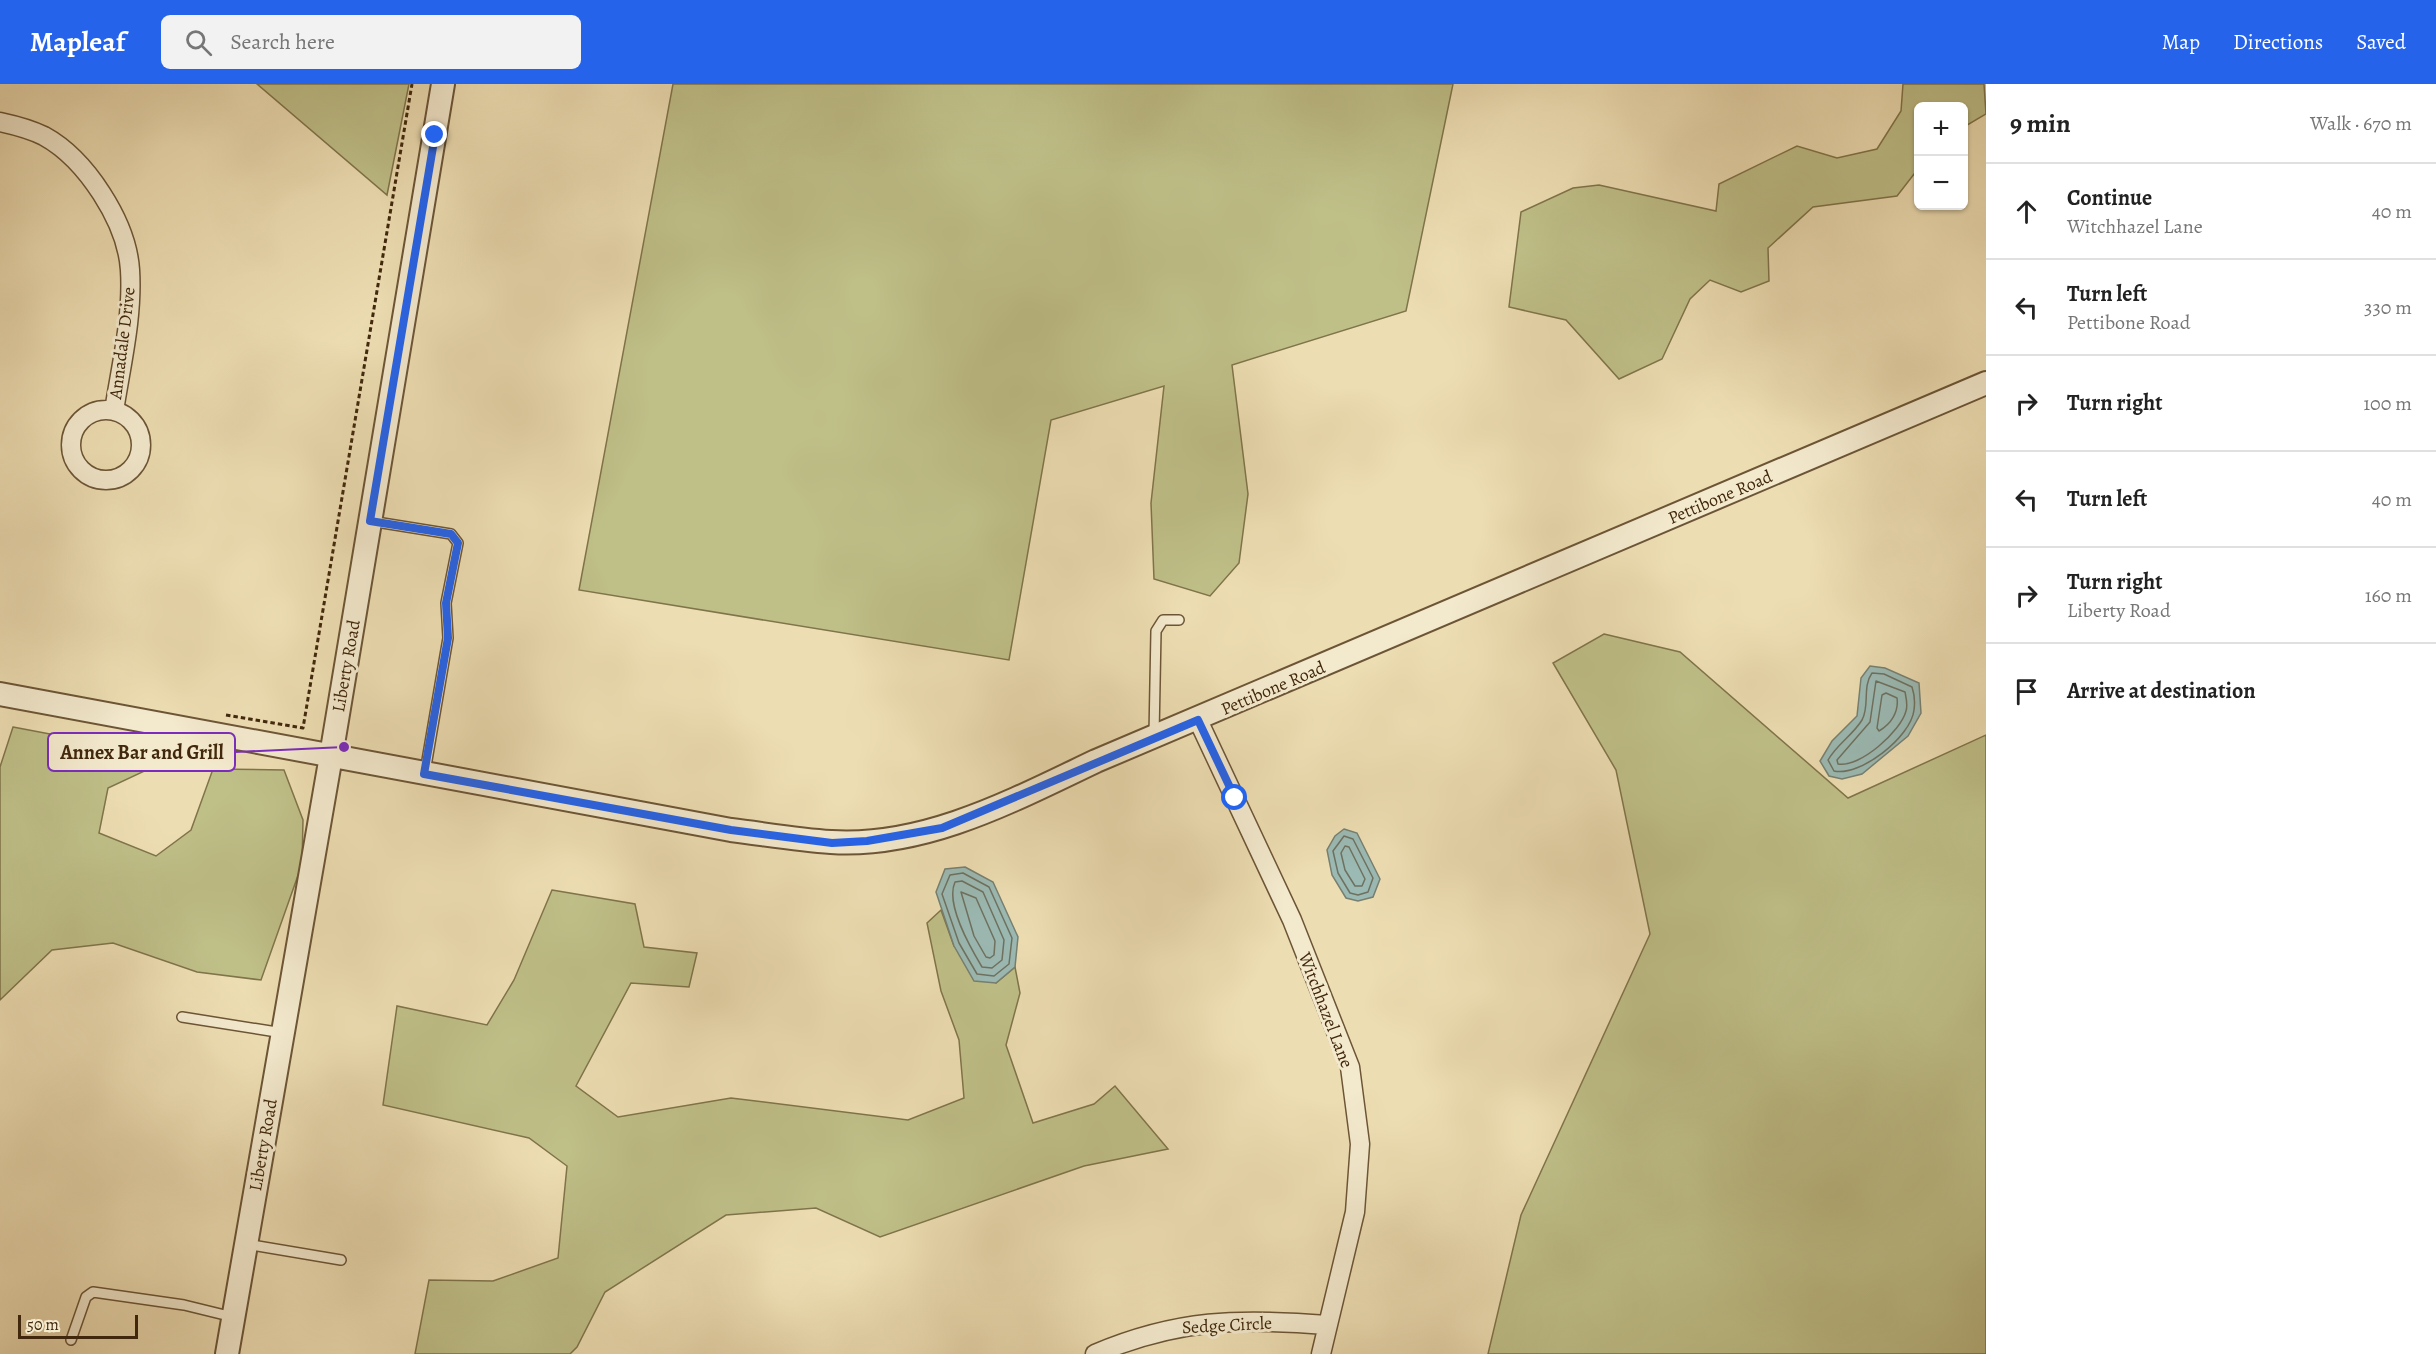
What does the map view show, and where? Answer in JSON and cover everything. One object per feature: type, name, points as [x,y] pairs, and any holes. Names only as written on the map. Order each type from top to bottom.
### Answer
[{"type":"street","name":"Liberty Road","points":[[227,1354],[331,756],[443,84]]},
{"type":"street","name":"Annadale Drive","points":[[0,122],[44,136],[80,164],[121,228],[130,268],[130,303],[114,411]]},
{"type":"street","name":"Pettibone Road","points":[[0,694],[731,830],[832,843],[867,841],[942,828],[1986,383]]},
{"type":"street","name":"Witchhazel Lane","points":[[1198,720],[1292,920],[1350,1067],[1360,1144],[1355,1212],[1321,1354]]},
{"type":"street","name":"Sedge Circle","points":[[1095,1354],[1175,1327],[1210,1322],[1268,1320],[1327,1325]]},
{"type":"lane","points":[[370,521],[451,534],[458,543],[446,603],[448,638],[424,774]]},
{"type":"lane","points":[[1154,738],[1156,631],[1163,620],[1179,620]]},
{"type":"lane","points":[[182,1017],[283,1033]]},
{"type":"lane","points":[[246,1244],[341,1260]]},
{"type":"lane","points":[[71,1340],[86,1297],[93,1292],[184,1305],[233,1317]]},
{"type":"path","points":[[303,728],[412,84]]},
{"type":"green space","points":[[257,84],[409,84],[387,195]]},
{"type":"green space","points":[[673,84],[1453,84],[1406,311],[1232,365],[1248,494],[1239,563],[1210,596],[1154,579],[1151,503],[1164,386],[1051,420],[1009,660],[579,590]]},
{"type":"green space","points":[[1903,84],[1984,84],[1986,114],[1968,125],[1968,102],[1914,102],[1914,174],[1897,196],[1813,207],[1768,248],[1769,281],[1741,292],[1710,280],[1690,299],[1662,359],[1619,379],[1566,320],[1509,307],[1521,212],[1573,188],[1599,185],[1716,211],[1719,184],[1797,146],[1837,158],[1877,149],[1901,111]]},
{"type":"green space","points":[[1604,634],[1680,652],[1848,798],[1986,735],[1986,1354],[1488,1354],[1521,1215],[1650,934],[1616,770],[1553,663]]},
{"type":"green space","points":[[13,727],[161,755],[151,768],[108,788],[99,833],[156,856],[191,830],[213,769],[284,770],[303,820],[302,864],[261,980],[197,972],[113,943],[52,950],[0,1000],[0,767]]},
{"type":"green space","points":[[552,890],[635,904],[644,947],[697,953],[689,987],[631,983],[576,1086],[618,1117],[731,1098],[908,1120],[964,1098],[959,1040],[941,991],[927,923],[941,910],[954,946],[996,983],[1015,967],[1020,993],[1006,1045],[1033,1123],[1094,1104],[1115,1086],[1168,1149],[1084,1166],[880,1237],[816,1208],[726,1215],[605,1292],[577,1347],[570,1354],[415,1354],[429,1280],[493,1281],[558,1258],[567,1166],[529,1138],[383,1105],[397,1006],[487,1025],[514,980]]},
{"type":"water","points":[[1870,666],[1885,668],[1919,683],[1921,713],[1908,736],[1862,774],[1842,779],[1829,776],[1820,761],[1832,741],[1857,716],[1861,678]]},
{"type":"water","points":[[1344,829],[1357,833],[1380,879],[1373,897],[1358,901],[1346,898],[1332,875],[1327,850],[1335,836]]},
{"type":"water","points":[[965,867],[993,882],[1018,937],[1015,967],[996,983],[974,981],[954,946],[936,892],[945,869]]},
{"type":"place","name":"Annex Bar and Grill","points":[[344,747]]},
{"type":"route","points":[[435,135],[370,521],[451,534],[458,543],[446,603],[448,638],[424,774],[731,830],[832,843],[867,841],[942,828],[1096,761],[1198,720],[1235,798]]}]
